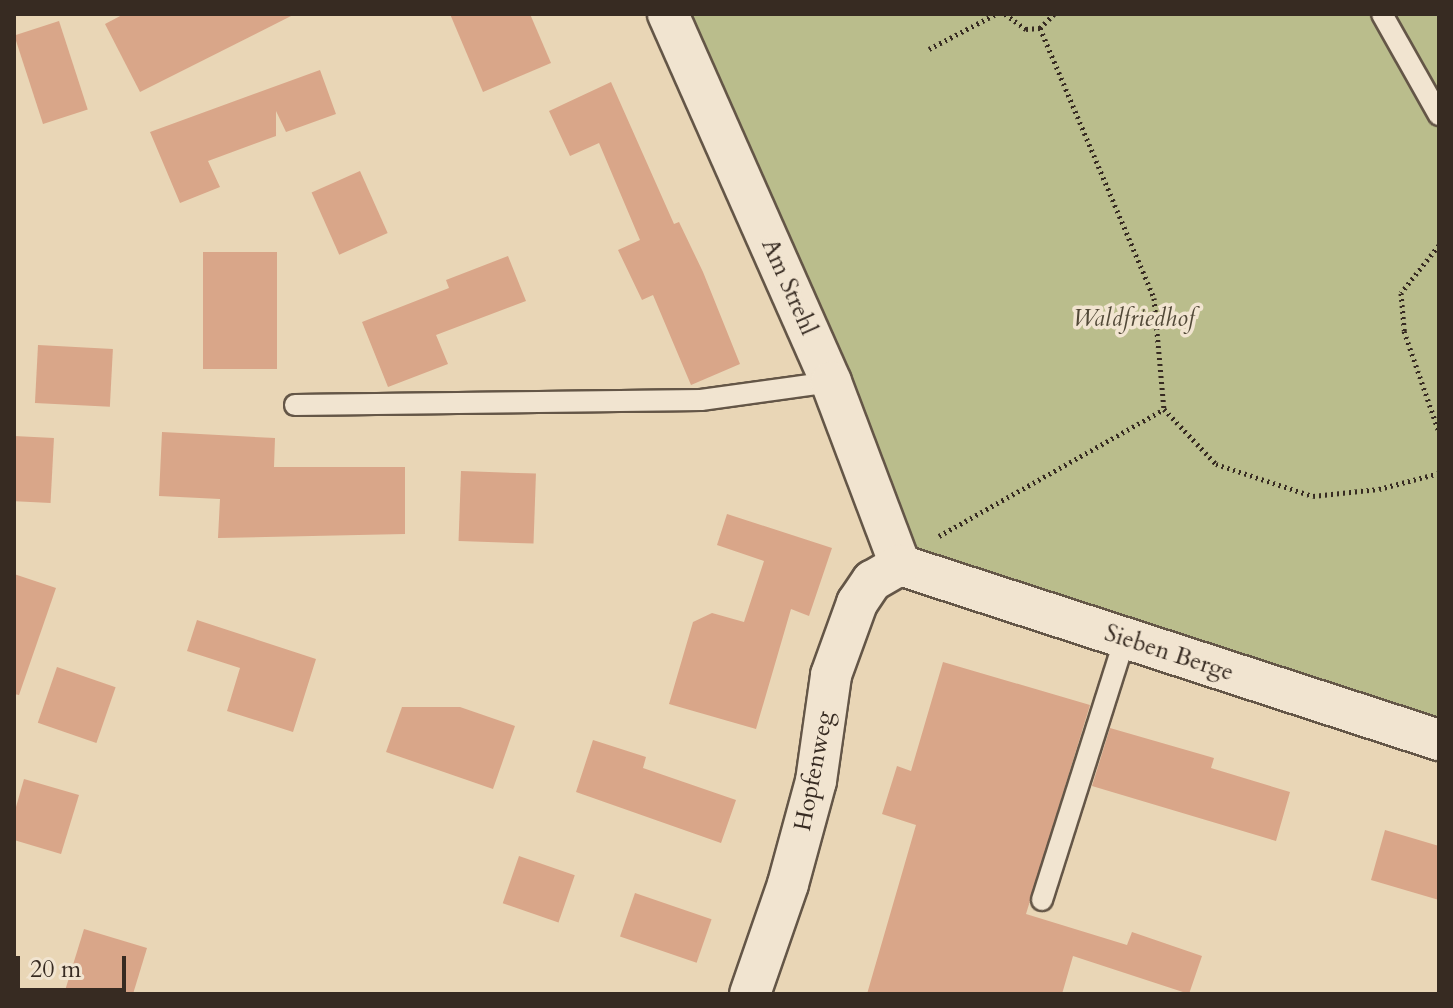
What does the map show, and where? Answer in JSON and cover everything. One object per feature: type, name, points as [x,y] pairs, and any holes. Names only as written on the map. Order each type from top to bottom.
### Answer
[{"type":"street","name":"Am Strehl","points":[[668,14],[831,382],[914,554]]},
{"type":"street","name":"Sieben Berge","points":[[914,554],[1125,639],[1439,740]]},
{"type":"street","name":"Hopfenweg","points":[[750,994],[788,884],[816,781],[831,675],[857,603],[872,581],[914,554]]},
{"type":"lane","points":[[1382,14],[1439,115]]},
{"type":"lane","points":[[295,405],[701,400],[831,382]]},
{"type":"lane","points":[[1042,900],[1125,639]]},
{"type":"path","points":[[929,49],[996,14]]},
{"type":"path","points":[[1005,14],[1026,29],[1040,28],[1054,14]]},
{"type":"path","points":[[1040,28],[1154,298],[1164,409],[1216,464],[1313,496],[1379,489],[1439,473]]},
{"type":"path","points":[[1439,245],[1401,293],[1404,331],[1439,432]]},
{"type":"path","points":[[914,554],[1164,409]]},
{"type":"green space","name":"Waldfriedhof","points":[[668,14],[1439,14],[1439,740],[900,565]]},
{"type":"building","points":[[124,14],[295,14],[140,92],[105,24]]},
{"type":"building","points":[[450,14],[530,14],[551,63],[483,92]]},
{"type":"building","points":[[59,21],[88,109],[43,124],[14,36]]},
{"type":"building","points":[[320,70],[336,114],[286,132],[276,111],[276,136],[208,161],[220,187],[180,203],[150,132]]},
{"type":"building","points":[[611,82],[674,224],[679,222],[703,272],[740,364],[691,385],[653,295],[642,300],[618,250],[640,240],[599,143],[570,156],[549,111]]},
{"type":"building","points":[[360,171],[388,233],[339,255],[312,193]]},
{"type":"building","points":[[203,252],[277,252],[277,369],[203,369]]},
{"type":"building","points":[[508,256],[526,301],[436,335],[448,364],[388,387],[362,322],[449,288],[446,280]]},
{"type":"building","points":[[38,345],[113,349],[110,407],[35,403]]},
{"type":"building","points":[[162,432],[275,438],[274,467],[405,467],[405,534],[218,538],[220,499],[159,496]]},
{"type":"building","points":[[14,436],[54,438],[51,503],[14,501]]},
{"type":"building","points":[[461,471],[536,474],[534,544],[459,541]]},
{"type":"building","points":[[727,514],[832,548],[809,616],[791,609],[756,729],[669,704],[693,622],[712,613],[744,622],[764,561],[717,545]]},
{"type":"building","points":[[14,574],[56,588],[19,695],[14,694]]},
{"type":"building","points":[[197,620],[316,659],[293,732],[227,711],[240,668],[187,651]]},
{"type":"building","points":[[943,662],[1090,705],[1026,914],[1127,945],[1132,932],[1202,956],[1189,994],[1073,956],[1062,994],[867,994],[916,825],[882,814],[897,766],[911,771]]},
{"type":"building","points":[[57,667],[116,687],[96,743],[38,723]]},
{"type":"building","points":[[402,707],[460,707],[515,726],[493,789],[386,752]]},
{"type":"building","points":[[1110,728],[1214,758],[1211,768],[1290,792],[1276,841],[1092,786]]},
{"type":"building","points":[[593,740],[646,757],[643,768],[736,800],[721,843],[576,792]]},
{"type":"building","points":[[24,779],[79,795],[61,854],[14,840],[14,814]]},
{"type":"building","points":[[1385,830],[1439,846],[1439,900],[1371,880]]},
{"type":"building","points":[[519,856],[575,875],[559,922],[503,903]]},
{"type":"building","points":[[635,893],[712,919],[697,963],[620,936]]},
{"type":"building","points":[[84,929],[147,948],[133,994],[64,994]]}]
